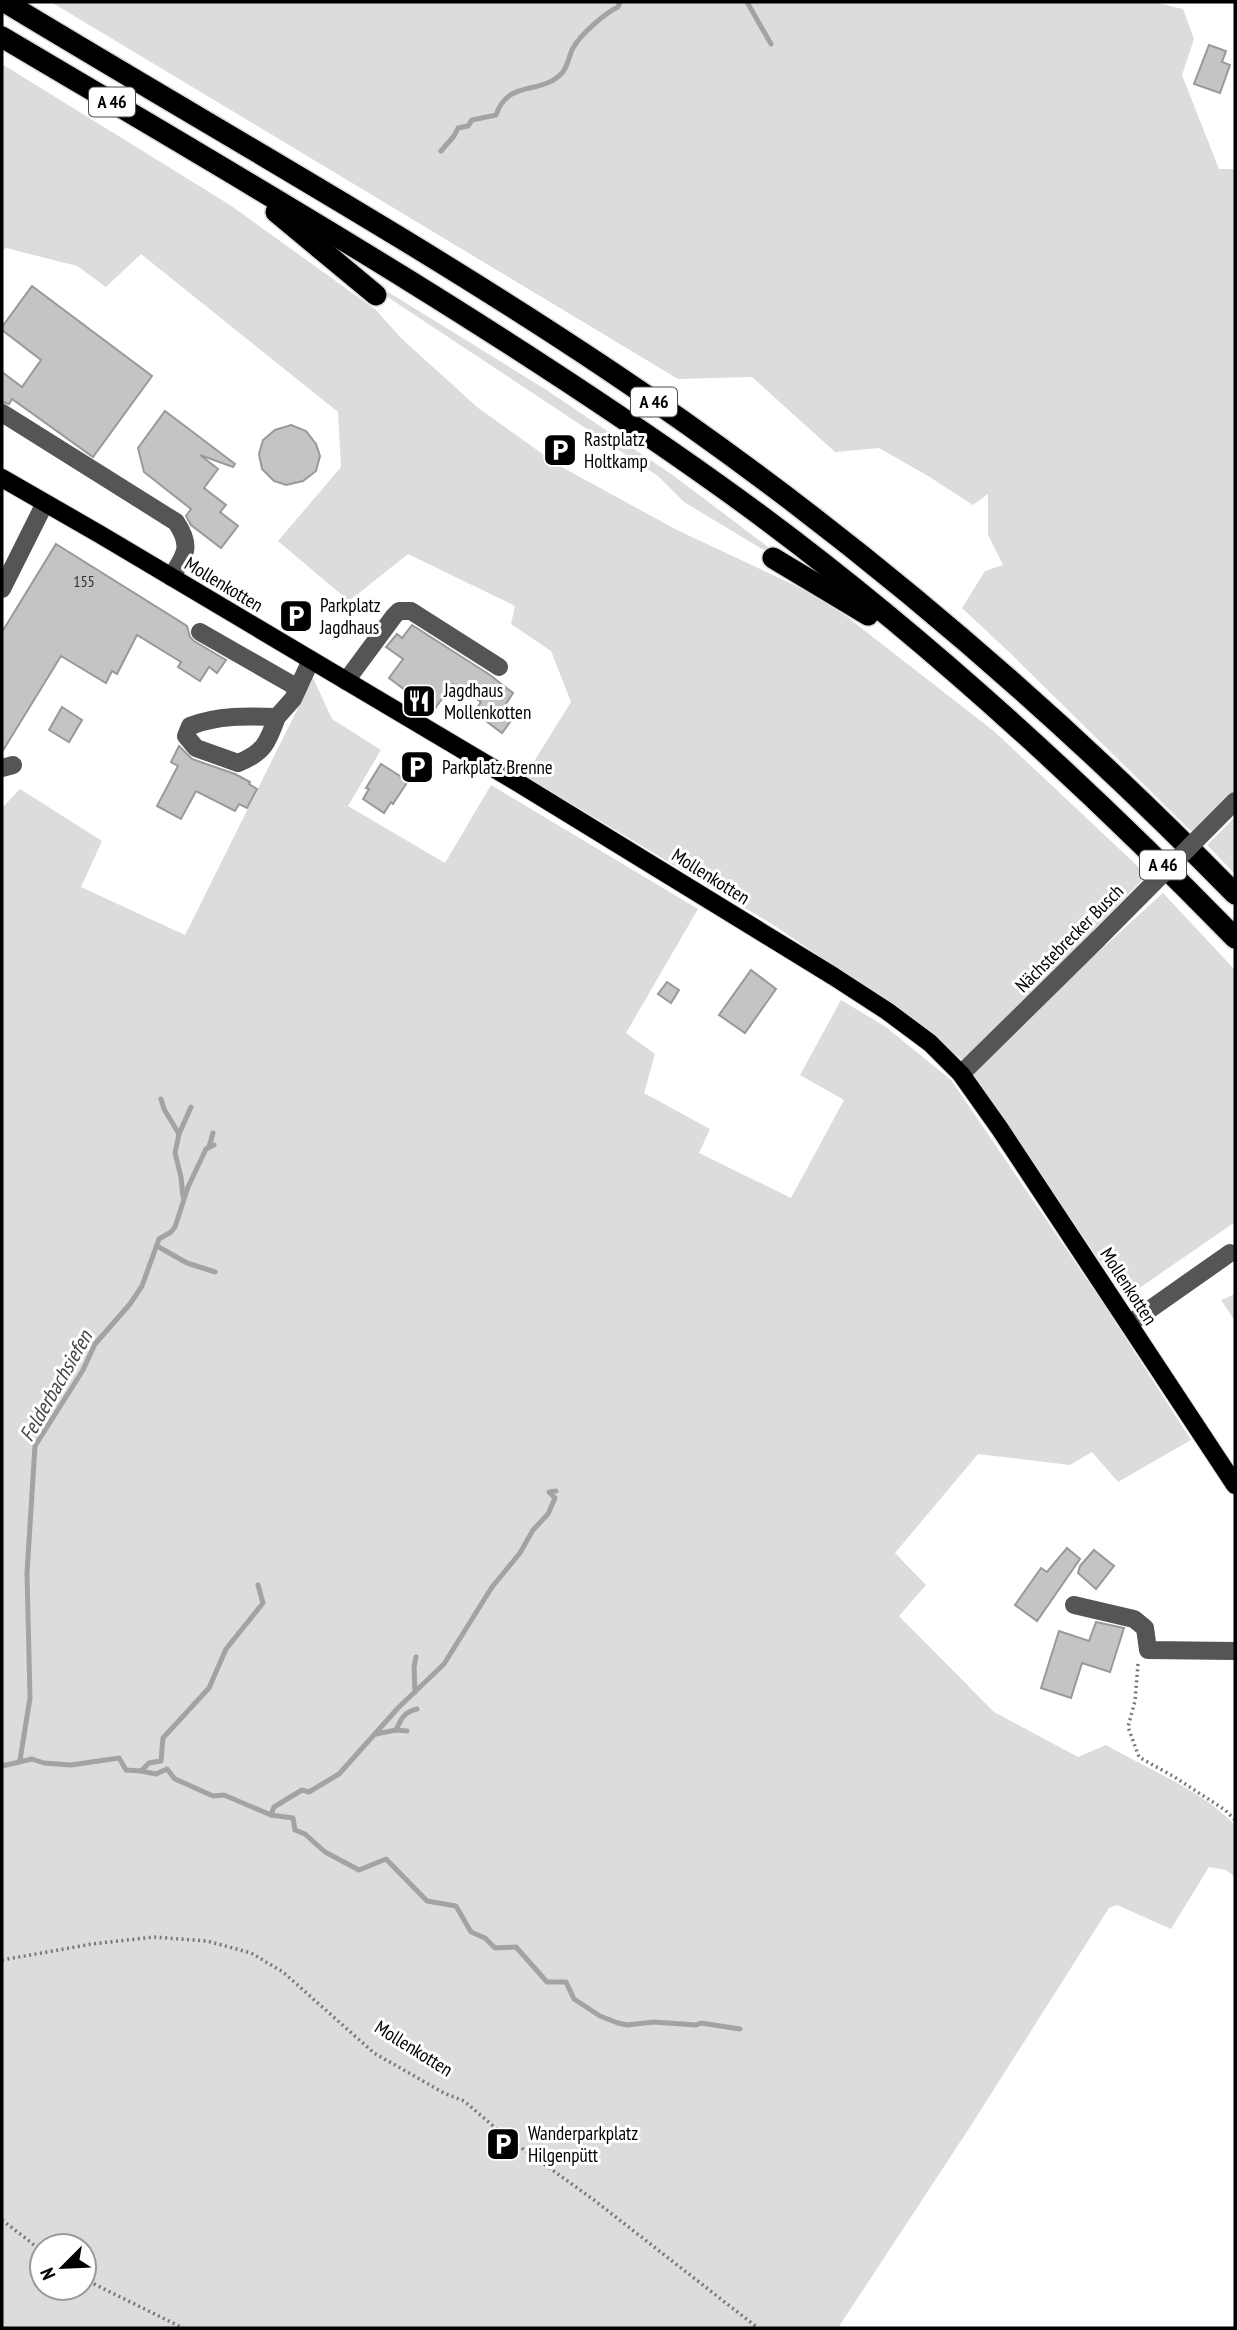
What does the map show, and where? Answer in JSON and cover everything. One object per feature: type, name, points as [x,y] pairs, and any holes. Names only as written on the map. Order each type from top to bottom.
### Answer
[{"type":"highway","name":"A 46","points":[[5,2],[515,308],[739,461],[856,550],[962,638],[1111,772],[1235,894]]},
{"type":"highway","name":"A 46","points":[[2,37],[477,322],[591,395],[724,489],[834,573],[1012,723],[1179,880],[1235,938]]},
{"type":"highway","points":[[223,168],[376,295]]},
{"type":"highway","points":[[773,558],[925,647]]},
{"type":"main road","name":"Mollenkotten","points":[[2,478],[676,878],[834,976],[930,1044],[961,1074],[1008,1140],[1235,1485]]},
{"type":"street","points":[[2,413],[176,522],[187,545],[182,560],[171,577]]},
{"type":"street","points":[[2,589],[45,503]]},
{"type":"street","points":[[346,681],[394,617],[404,610],[411,611],[499,667]]},
{"type":"street","points":[[200,632],[298,688]]},
{"type":"street","points":[[277,717],[245,716],[205,720],[190,726],[186,736],[196,748],[238,764],[253,758],[268,743],[277,717],[293,699],[311,660]]},
{"type":"street","name":"Nächstebrecker Busch","points":[[961,1074],[1235,801]]},
{"type":"street","points":[[1129,1324],[1230,1253]]},
{"type":"street","points":[[1074,1605],[1134,1619],[1145,1628],[1148,1650],[1235,1651]]},
{"type":"path","points":[[1148,1650],[1139,1660],[1135,1701],[1128,1727],[1139,1757],[1225,1810],[1235,1820]]},
{"type":"path","name":"Mollenkotten","points":[[2,1960],[92,1944],[154,1937],[207,1941],[251,1953],[282,1972],[374,2053],[444,2093],[464,2101],[505,2136],[594,2200],[758,2328]]},
{"type":"path","points":[[2,2220],[28,2240]]},
{"type":"path","points":[[98,2286],[183,2328]]},
{"type":"shaded area","points":[[51,2],[1153,2],[1183,9],[1194,39],[1182,75],[1219,169],[1235,169],[1235,790],[1192,832],[962,608],[985,571],[1003,565],[988,535],[988,494],[973,505],[879,448],[835,452],[752,377],[678,379]]},
{"type":"shaded area","points":[[2,64],[230,205],[376,310],[401,338],[477,407],[558,465],[677,530],[824,599],[995,732],[1147,875],[963,1060],[875,994],[772,924],[525,776],[571,702],[551,651],[511,624],[515,606],[408,554],[349,601],[278,541],[341,467],[338,412],[141,254],[106,287],[77,266],[6,248],[2,251]]},
{"type":"shaded area","points":[[380,287],[545,389],[674,476],[772,550],[762,549],[684,502],[658,476],[383,294]]},
{"type":"shaded area","points":[[313,678],[332,719],[381,750],[348,806],[445,863],[491,785],[698,909],[626,1033],[655,1054],[644,1093],[710,1129],[699,1153],[791,1198],[844,1100],[800,1075],[841,1000],[886,1027],[951,1080],[1105,1306],[1191,1440],[1118,1482],[1092,1452],[1070,1465],[978,1454],[895,1553],[926,1585],[899,1616],[994,1712],[1078,1757],[1106,1745],[1206,1801],[1235,1825],[1235,1877],[1226,1870],[1209,1867],[1171,1929],[1117,1905],[1109,1908],[838,2328],[2,2328],[2,808],[20,789],[102,841],[81,887],[185,935]]},
{"type":"shaded area","points":[[1235,817],[1235,874],[1207,845]]},
{"type":"shaded area","points":[[1163,893],[1235,970],[1235,1222],[1125,1298],[972,1073]]},
{"type":"shaded area","points":[[1235,1294],[1235,1321],[1221,1300]]},
{"type":"building","points":[[1209,45],[1226,51],[1222,62],[1230,65],[1220,93],[1194,84]]},
{"type":"building","points":[[32,286],[152,376],[93,457],[12,399],[9,404],[2,402],[2,372],[22,387],[41,360],[2,330]]},
{"type":"building","points":[[165,411],[235,464],[233,467],[200,455],[218,469],[204,488],[226,505],[220,512],[238,526],[221,548],[191,525],[186,516],[191,509],[144,472],[138,448]]},
{"type":"building","points":[[291,425],[306,431],[316,444],[320,456],[316,471],[303,481],[286,485],[274,481],[262,469],[259,454],[263,440],[275,430]]},
{"type":"building","points":[[56,544],[187,626],[194,641],[226,660],[217,673],[209,667],[200,681],[178,667],[181,662],[137,635],[117,674],[112,671],[106,683],[61,656],[2,752],[2,632]]},
{"type":"building","points":[[412,625],[513,693],[502,710],[513,718],[502,733],[474,712],[481,702],[453,684],[433,711],[389,678],[403,659],[386,647],[397,634],[402,638]]},
{"type":"building","points":[[62,707],[82,720],[69,742],[49,730]]},
{"type":"building","points":[[179,746],[192,759],[250,782],[249,784],[257,789],[247,808],[239,804],[235,811],[196,791],[181,819],[157,806],[178,766],[171,762]]},
{"type":"building","points":[[381,764],[408,781],[384,813],[363,799],[369,789],[366,788]]},
{"type":"building","points":[[751,970],[776,989],[745,1033],[719,1015]]},
{"type":"building","points":[[667,982],[679,990],[671,1003],[658,994]]},
{"type":"building","points":[[1067,1548],[1080,1559],[1037,1621],[1015,1605],[1041,1568],[1047,1572]]},
{"type":"building","points":[[1094,1550],[1114,1566],[1096,1589],[1078,1573],[1080,1566]]},
{"type":"building","points":[[1096,1622],[1124,1628],[1110,1672],[1082,1663],[1071,1698],[1041,1688],[1059,1631],[1089,1641]]},
{"type":"waterway","points":[[441,151],[458,128],[468,126],[472,120],[496,115],[509,96],[554,80],[566,68],[576,43],[593,25],[618,7],[620,2]]},
{"type":"waterway","points":[[747,2],[771,44]]},
{"type":"waterway","points":[[161,1099],[179,1134]]},
{"type":"waterway","points":[[183,1197],[175,1153],[179,1134],[191,1107]]},
{"type":"waterway","points":[[209,1147],[213,1133]]},
{"type":"waterway","name":"Felderbachsiefen","points":[[20,1760],[30,1698],[27,1573],[35,1446],[83,1370],[95,1344],[142,1286],[159,1239],[175,1227],[188,1187],[206,1149],[214,1145]]},
{"type":"waterway","points":[[157,1246],[187,1263],[215,1272]]},
{"type":"waterway","points":[[141,1771],[156,1774],[167,1769],[175,1779],[213,1796],[224,1795],[271,1815],[274,1807],[302,1790],[309,1792],[339,1774],[398,1708],[444,1664],[492,1587],[520,1553],[533,1530],[548,1514],[555,1498],[549,1492],[556,1491]]},
{"type":"waterway","points":[[2,1766],[32,1759],[44,1763],[71,1765],[119,1758],[126,1770],[141,1771],[149,1763],[161,1761],[163,1738],[209,1688],[226,1649],[263,1603],[258,1585]]},
{"type":"waterway","points":[[415,1692],[416,1657]]},
{"type":"waterway","points":[[396,1730],[404,1716],[417,1709]]},
{"type":"waterway","points":[[376,1734],[407,1731]]},
{"type":"waterway","points":[[271,1815],[293,1818],[295,1830],[305,1834],[325,1852],[359,1870],[386,1859],[427,1901],[456,1906],[471,1932],[485,1938],[495,1948],[516,1947],[547,1982],[566,1982],[574,1999],[600,2016],[627,2025],[654,2022],[696,2025],[701,2023],[740,2029]]},
{"type":"place","name":"Rastplatz Holtkamp","points":[[560,450]]},
{"type":"place","name":"Parkplatz Jagdhaus","points":[[296,616]]},
{"type":"place","name":"Jagdhaus Mollenkotten","points":[[419,701]]},
{"type":"place","name":"Parkplatz Brenne","points":[[417,767]]},
{"type":"place","name":"Wanderparkplatz Hilgenpütt","points":[[503,2144]]}]
